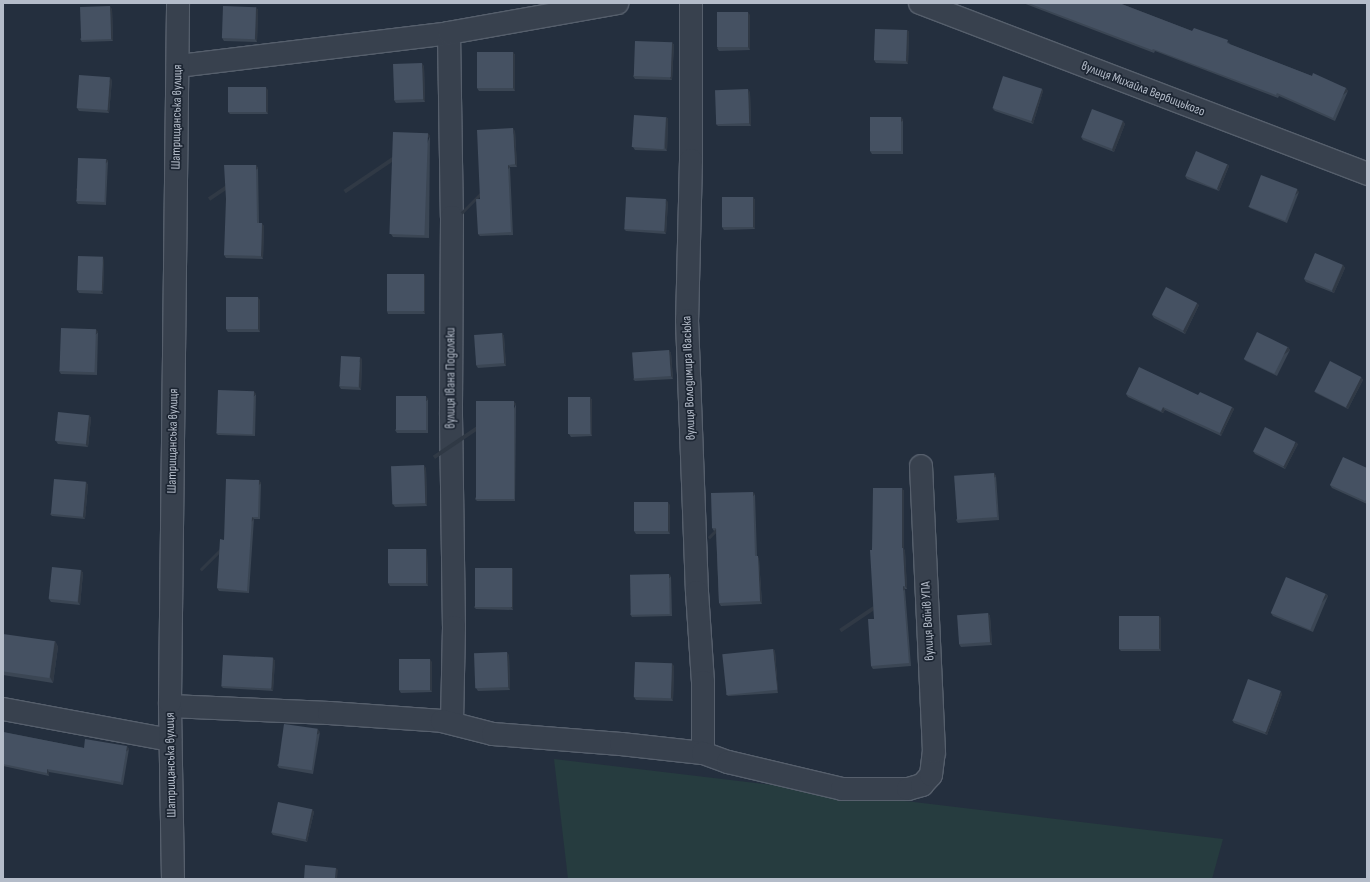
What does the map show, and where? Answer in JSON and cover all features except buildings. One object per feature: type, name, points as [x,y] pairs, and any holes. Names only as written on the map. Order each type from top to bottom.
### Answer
[{"type":"street","name":"Шатрищанська вулиця","points":[[173,879],[170,706],[178,3]]},
{"type":"street","points":[[178,66],[449,33],[617,3]]},
{"type":"street","name":"вулиця Володимира Івасюка","points":[[691,3],[691,160],[687,320],[697,584],[703,682],[703,753]]},
{"type":"street","name":"вулиця Михайла Вербицького","points":[[920,3],[1367,174]]},
{"type":"street","name":"вулиця Івана Подоляки","points":[[449,33],[452,217],[451,415],[454,627],[452,723]]},
{"type":"street","name":"вулиця Воїнів УПА","points":[[703,753],[728,762],[847,789],[908,789],[922,785],[931,775],[934,752],[921,466]]},
{"type":"street","points":[[170,706],[329,713],[452,723],[493,734],[621,744],[703,753]]},
{"type":"street","points":[[3,709],[170,740]]},
{"type":"green space","points":[[554,759],[1223,839],[1212,879],[568,879]]}]
